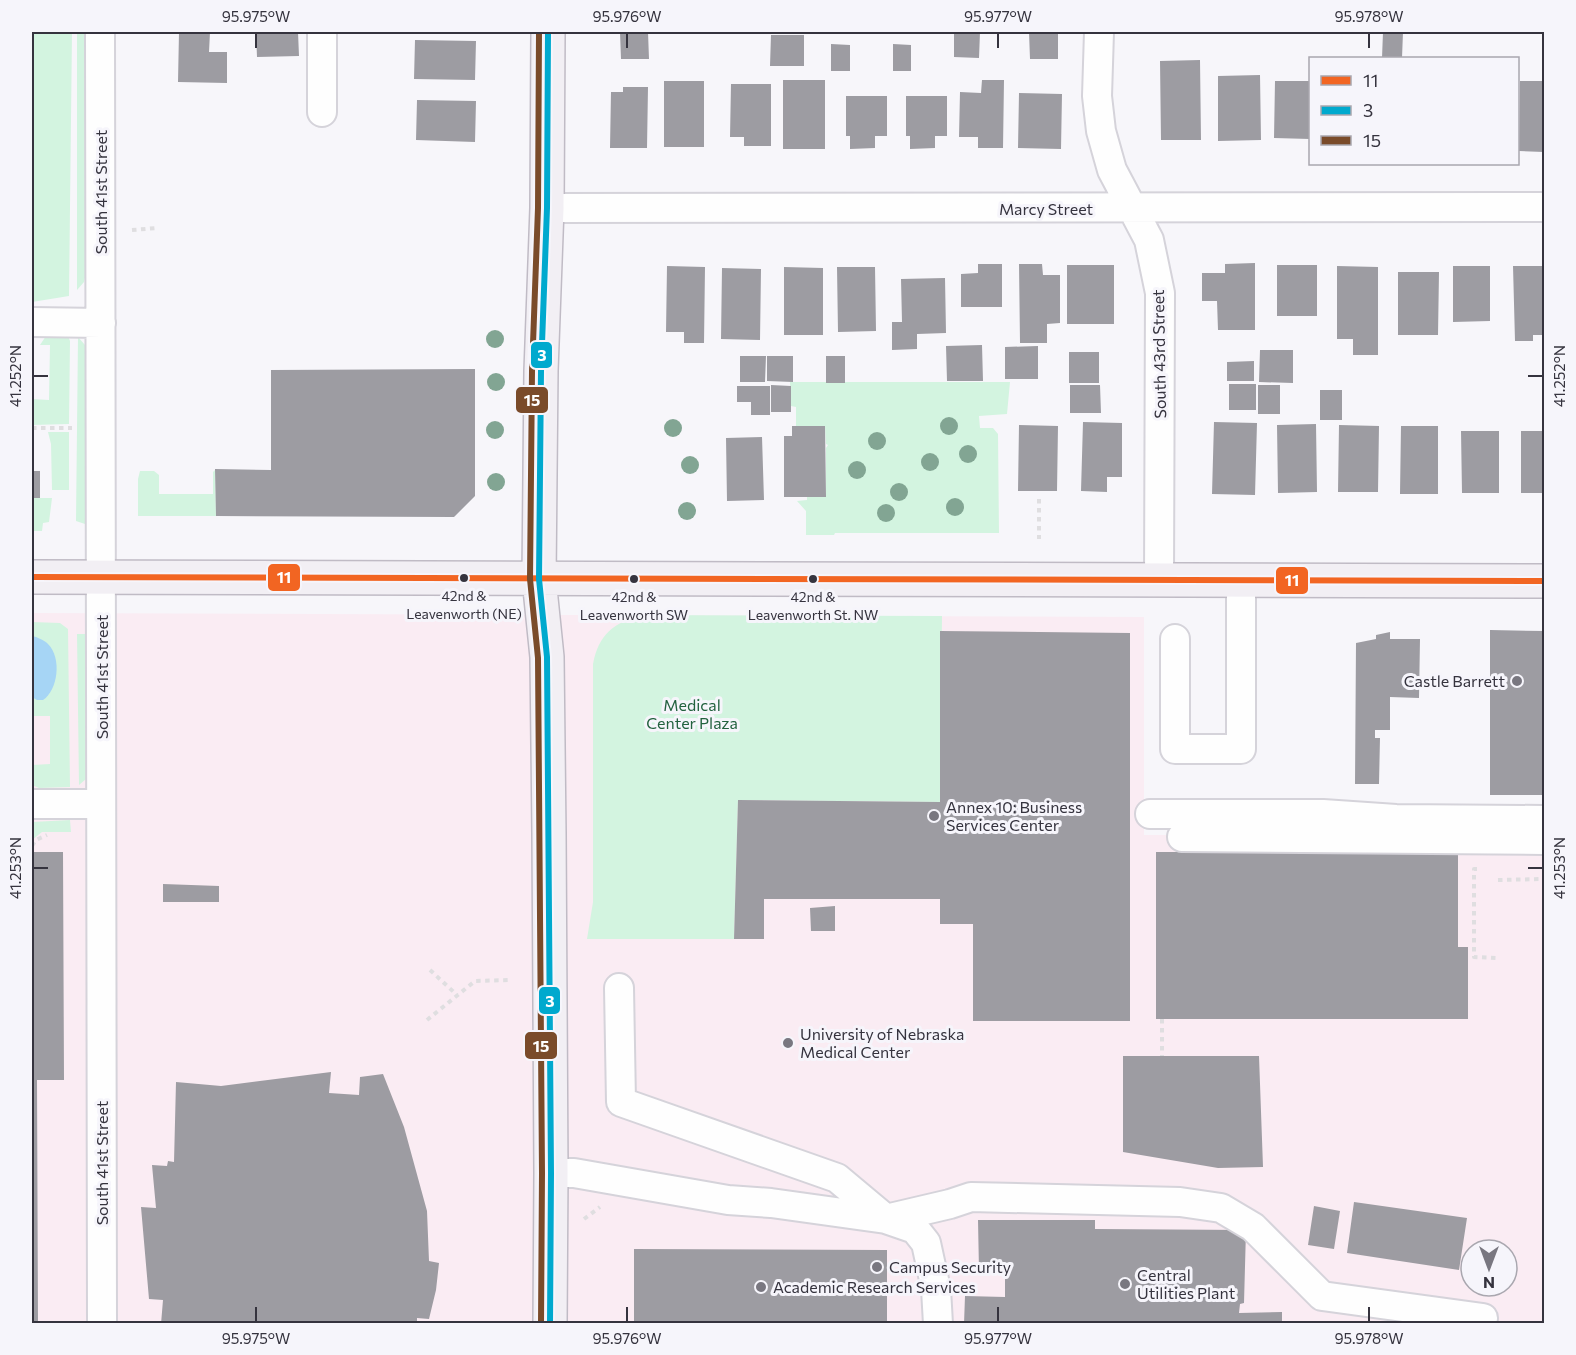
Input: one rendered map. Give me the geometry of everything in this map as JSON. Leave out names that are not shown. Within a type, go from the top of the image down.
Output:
[{"type":"main road","points":[[548,32],[547,208],[542,338],[539,579],[547,668],[550,1323]]},
{"type":"main road","points":[[32,577],[1545,580]]},
{"type":"street","name":"South 41st Street","points":[[100,32],[102,1323]]},
{"type":"street","points":[[322,32],[322,112]]},
{"type":"street","name":"South 43rd Street","points":[[1099,32],[1097,96],[1101,131],[1112,170],[1149,240],[1160,293],[1159,581]]},
{"type":"street","name":"Marcy Street","points":[[547,208],[1545,207]]},
{"type":"street","points":[[32,322],[101,323]]},
{"type":"street","points":[[1175,639],[1175,749],[1241,749],[1241,581]]},
{"type":"street","points":[[32,804],[101,804]]},
{"type":"street","points":[[1150,814],[1323,814],[1396,819],[1545,820]]},
{"type":"street","points":[[1182,837],[1545,840]]},
{"type":"street","points":[[619,988],[621,1102],[837,1178],[886,1219]]},
{"type":"street","points":[[551,1173],[574,1173],[728,1200],[771,1203],[886,1219],[915,1229],[926,1243],[936,1289],[938,1323]]},
{"type":"street","points":[[886,1219],[971,1197],[1180,1202],[1221,1208],[1253,1227],[1322,1296],[1483,1318]]},
{"type":"path","points":[[132,230],[157,228]]},
{"type":"path","points":[[32,428],[73,428]]},
{"type":"path","points":[[1039,499],[1039,539]]},
{"type":"path","points":[[32,846],[40,837],[56,835]]},
{"type":"path","points":[[1482,869],[1474,869],[1474,957],[1498,958],[1498,956]]},
{"type":"path","points":[[1498,880],[1543,879]]},
{"type":"path","points":[[430,970],[458,995]]},
{"type":"path","points":[[427,1020],[475,981],[512,980]]},
{"type":"path","points":[[1162,1019],[1162,1056]]},
{"type":"shaded area","name":"University of Nebraska Medical Center","points":[[32,613],[1144,617],[1144,835],[1544,835],[1544,1323],[32,1324]]},
{"type":"green space","points":[[32,32],[72,32],[69,296],[32,302]]},
{"type":"green space","points":[[77,32],[86,32],[86,273],[84,282],[77,290]]},
{"type":"green space","points":[[46,336],[68,336],[70,341],[69,424],[32,425],[32,399],[49,400],[50,345],[40,345]]},
{"type":"green space","points":[[78,337],[85,345],[85,524],[76,521]]},
{"type":"green space","points":[[790,382],[1010,382],[1007,414],[979,416],[980,428],[993,428],[998,434],[999,533],[806,535],[806,511],[797,501],[807,500],[807,497],[826,497],[826,448],[828,445],[826,444],[825,426],[796,426],[796,407],[791,406]]},
{"type":"green space","points":[[48,432],[69,432],[69,490],[52,490],[51,444]]},
{"type":"green space","points":[[215,470],[216,516],[138,516],[140,471],[154,471],[159,475],[159,494],[213,494],[213,472]]},
{"type":"green space","points":[[32,498],[52,498],[49,522],[43,523],[42,531],[32,531]]},
{"type":"green space","name":"Medical Center Plaza","points":[[643,615],[942,616],[940,802],[738,800],[734,939],[587,939],[593,902],[593,664],[599,645],[609,631],[623,622]]},
{"type":"green space","points":[[32,622],[60,623],[68,629],[70,787],[39,788],[32,785],[32,765],[50,764],[50,716],[32,716]]},
{"type":"green space","points":[[77,634],[85,634],[86,779],[79,785]]},
{"type":"green space","points":[[70,820],[71,832],[42,832],[32,840],[32,822]]},
{"type":"water","points":[[32,636],[48,644],[57,665],[55,682],[43,700],[32,697]]},
{"type":"building","points":[[179,32],[210,32],[209,52],[227,52],[227,83],[178,82]]},
{"type":"building","points":[[256,32],[298,32],[299,56],[257,57]]},
{"type":"building","points":[[620,32],[648,32],[649,59],[621,59]]},
{"type":"building","points":[[954,32],[980,32],[979,58],[954,57]]},
{"type":"building","points":[[1029,32],[1058,32],[1058,59],[1030,59]]},
{"type":"building","points":[[1383,32],[1403,32],[1402,57],[1382,57]]},
{"type":"building","points":[[771,35],[804,35],[804,66],[770,66]]},
{"type":"building","points":[[415,40],[476,41],[475,80],[414,79]]},
{"type":"building","points":[[831,44],[850,45],[850,71],[831,71]]},
{"type":"building","points":[[893,44],[911,45],[911,71],[893,71]]},
{"type":"building","points":[[1200,60],[1201,140],[1161,140],[1160,61]]},
{"type":"building","points":[[1260,75],[1261,140],[1218,141],[1218,76]]},
{"type":"building","points":[[783,80],[825,80],[825,149],[783,149]]},
{"type":"building","points":[[982,80],[1004,80],[1003,148],[978,148],[978,137],[959,137],[960,92],[981,93]]},
{"type":"building","points":[[664,81],[704,81],[704,147],[664,147]]},
{"type":"building","points":[[1275,81],[1309,81],[1309,139],[1274,138]]},
{"type":"building","points":[[1520,81],[1544,81],[1544,152],[1519,151]]},
{"type":"building","points":[[731,84],[771,84],[771,146],[744,146],[744,137],[730,137]]},
{"type":"building","points":[[623,87],[648,87],[647,148],[610,148],[611,92],[623,92]]},
{"type":"building","points":[[1019,93],[1062,94],[1061,149],[1018,148]]},
{"type":"building","points":[[846,96],[887,96],[887,136],[875,136],[875,148],[850,149],[850,136],[846,136]]},
{"type":"building","points":[[906,96],[947,96],[947,136],[935,136],[935,148],[910,149],[910,136],[906,136]]},
{"type":"building","points":[[417,100],[476,101],[475,142],[416,140]]},
{"type":"building","points":[[1255,263],[1255,330],[1218,330],[1217,301],[1202,301],[1202,273],[1225,273],[1225,264]]},
{"type":"building","points":[[978,264],[1002,264],[1002,307],[961,307],[961,274],[978,273]]},
{"type":"building","points":[[1019,264],[1042,264],[1043,275],[1060,275],[1060,323],[1047,324],[1047,343],[1020,343]]},
{"type":"building","points":[[1067,265],[1114,265],[1114,324],[1067,324]]},
{"type":"building","points":[[1277,265],[1317,265],[1317,316],[1277,316]]},
{"type":"building","points":[[667,266],[705,267],[704,343],[684,343],[684,332],[666,332]]},
{"type":"building","points":[[1337,266],[1378,267],[1378,355],[1353,355],[1353,339],[1337,339]]},
{"type":"building","points":[[1453,266],[1490,266],[1490,321],[1453,322]]},
{"type":"building","points":[[1513,266],[1544,266],[1544,335],[1533,335],[1533,341],[1515,341]]},
{"type":"building","points":[[784,267],[823,268],[823,335],[784,335]]},
{"type":"building","points":[[837,267],[875,267],[876,331],[838,332]]},
{"type":"building","points":[[722,268],[761,269],[760,340],[721,339]]},
{"type":"building","points":[[1398,272],[1439,272],[1438,335],[1398,335]]},
{"type":"building","points":[[945,278],[946,333],[917,334],[917,349],[892,350],[892,322],[902,322],[901,279]]},
{"type":"building","points":[[982,345],[983,381],[947,381],[946,346]]},
{"type":"building","points":[[1038,346],[1038,379],[1005,379],[1005,347]]},
{"type":"building","points":[[1260,350],[1293,350],[1293,383],[1259,382]]},
{"type":"building","points":[[1069,352],[1099,352],[1099,383],[1069,383]]},
{"type":"building","points":[[740,356],[766,356],[765,382],[740,382]]},
{"type":"building","points":[[767,356],[793,356],[793,382],[767,381]]},
{"type":"building","points":[[826,356],[845,356],[845,383],[826,383]]},
{"type":"building","points":[[1254,361],[1254,381],[1227,381],[1227,362]]},
{"type":"building","points":[[475,369],[475,496],[454,517],[216,516],[215,469],[271,470],[271,370]]},
{"type":"building","points":[[1229,384],[1256,384],[1256,410],[1229,410]]},
{"type":"building","points":[[771,385],[791,386],[791,412],[771,412]]},
{"type":"building","points":[[1070,385],[1100,385],[1101,413],[1070,413]]},
{"type":"building","points":[[1258,385],[1280,385],[1280,414],[1258,414]]},
{"type":"building","points":[[737,386],[770,386],[770,415],[751,415],[751,402],[737,402]]},
{"type":"building","points":[[1320,390],[1342,390],[1342,420],[1320,420]]},
{"type":"building","points":[[1083,422],[1122,423],[1122,477],[1107,477],[1107,492],[1081,491]]},
{"type":"building","points":[[1214,422],[1257,423],[1255,495],[1212,494]]},
{"type":"building","points":[[1316,424],[1317,492],[1278,493],[1277,425]]},
{"type":"building","points":[[1019,425],[1058,426],[1057,491],[1018,491]]},
{"type":"building","points":[[1339,425],[1379,426],[1378,492],[1338,492]]},
{"type":"building","points":[[792,426],[825,426],[826,497],[784,497],[784,436],[792,436]]},
{"type":"building","points":[[1401,426],[1438,426],[1438,494],[1400,494]]},
{"type":"building","points":[[1461,431],[1499,431],[1499,493],[1462,493]]},
{"type":"building","points":[[1521,431],[1544,431],[1544,493],[1521,493]]},
{"type":"building","points":[[762,437],[764,500],[727,501],[726,438]]},
{"type":"building","points":[[32,471],[40,471],[40,498],[32,498]]},
{"type":"building","name":"Castle Barrett","points":[[1490,630],[1544,631],[1544,795],[1490,795]]},
{"type":"building","name":"Annex 10: Business Services Center","points":[[940,631],[1130,633],[1130,1021],[973,1021],[973,924],[940,924],[940,899],[764,899],[764,939],[734,939],[738,800],[940,802]]},
{"type":"building","points":[[1390,632],[1390,639],[1420,639],[1419,698],[1390,697],[1390,730],[1375,730],[1375,738],[1380,738],[1379,784],[1355,784],[1356,643],[1376,639],[1376,635]]},
{"type":"building","points":[[32,852],[63,852],[64,1080],[37,1080],[38,1324],[32,1324]]},
{"type":"building","points":[[1156,852],[1458,852],[1458,947],[1468,947],[1468,1019],[1156,1019]]},
{"type":"building","points":[[163,884],[219,886],[219,902],[163,902]]},
{"type":"building","points":[[835,906],[835,931],[811,931],[810,908]]},
{"type":"building","points":[[1123,1056],[1259,1056],[1263,1167],[1218,1168],[1123,1152]]},
{"type":"building","points":[[331,1072],[329,1093],[359,1095],[360,1077],[383,1074],[404,1127],[427,1211],[429,1261],[439,1263],[429,1319],[417,1318],[417,1324],[161,1324],[163,1300],[149,1299],[141,1207],[156,1208],[152,1165],[167,1166],[168,1161],[174,1162],[176,1082],[221,1086]]},
{"type":"building","points":[[1354,1202],[1467,1218],[1464,1238],[1459,1238],[1459,1270],[1347,1253]]},
{"type":"building","points":[[1314,1206],[1340,1211],[1334,1249],[1308,1245]]},
{"type":"building","name":"Central Utilities Plant","points":[[978,1220],[1095,1220],[1095,1229],[1246,1230],[1244,1303],[1240,1304],[1239,1313],[1282,1312],[1282,1324],[964,1324],[965,1296],[1005,1297],[1005,1272],[979,1271]]},
{"type":"building","name":"Academic Research Services","points":[[634,1249],[887,1250],[887,1324],[634,1324]]},
{"type":"transit line","name":"15","points":[[539,32],[538,208],[532,371],[530,579],[538,658],[541,1324]]},
{"type":"transit line","name":"3","points":[[548,32],[547,208],[541,371],[539,579],[547,657],[550,1324]]},
{"type":"transit line","name":"11","points":[[32,577],[1544,581]]},
{"type":"place","name":"42nd & Leavenworth (NE)","points":[[464,578]]},
{"type":"place","name":"42nd & Leavenworth SW","points":[[634,579]]},
{"type":"place","name":"42nd & Leavenworth St. NW","points":[[813,579]]},
{"type":"place","name":"Castle Barrett","points":[[1517,681]]},
{"type":"place","name":"Annex 10: Business Services Center","points":[[934,816]]},
{"type":"place","name":"University of Nebraska Medical Center","points":[[788,1043]]},
{"type":"place","name":"Campus Security","points":[[877,1267]]},
{"type":"place","name":"Central Utilities Plant","points":[[1125,1284]]},
{"type":"place","name":"Academic Research Services","points":[[761,1287]]}]
